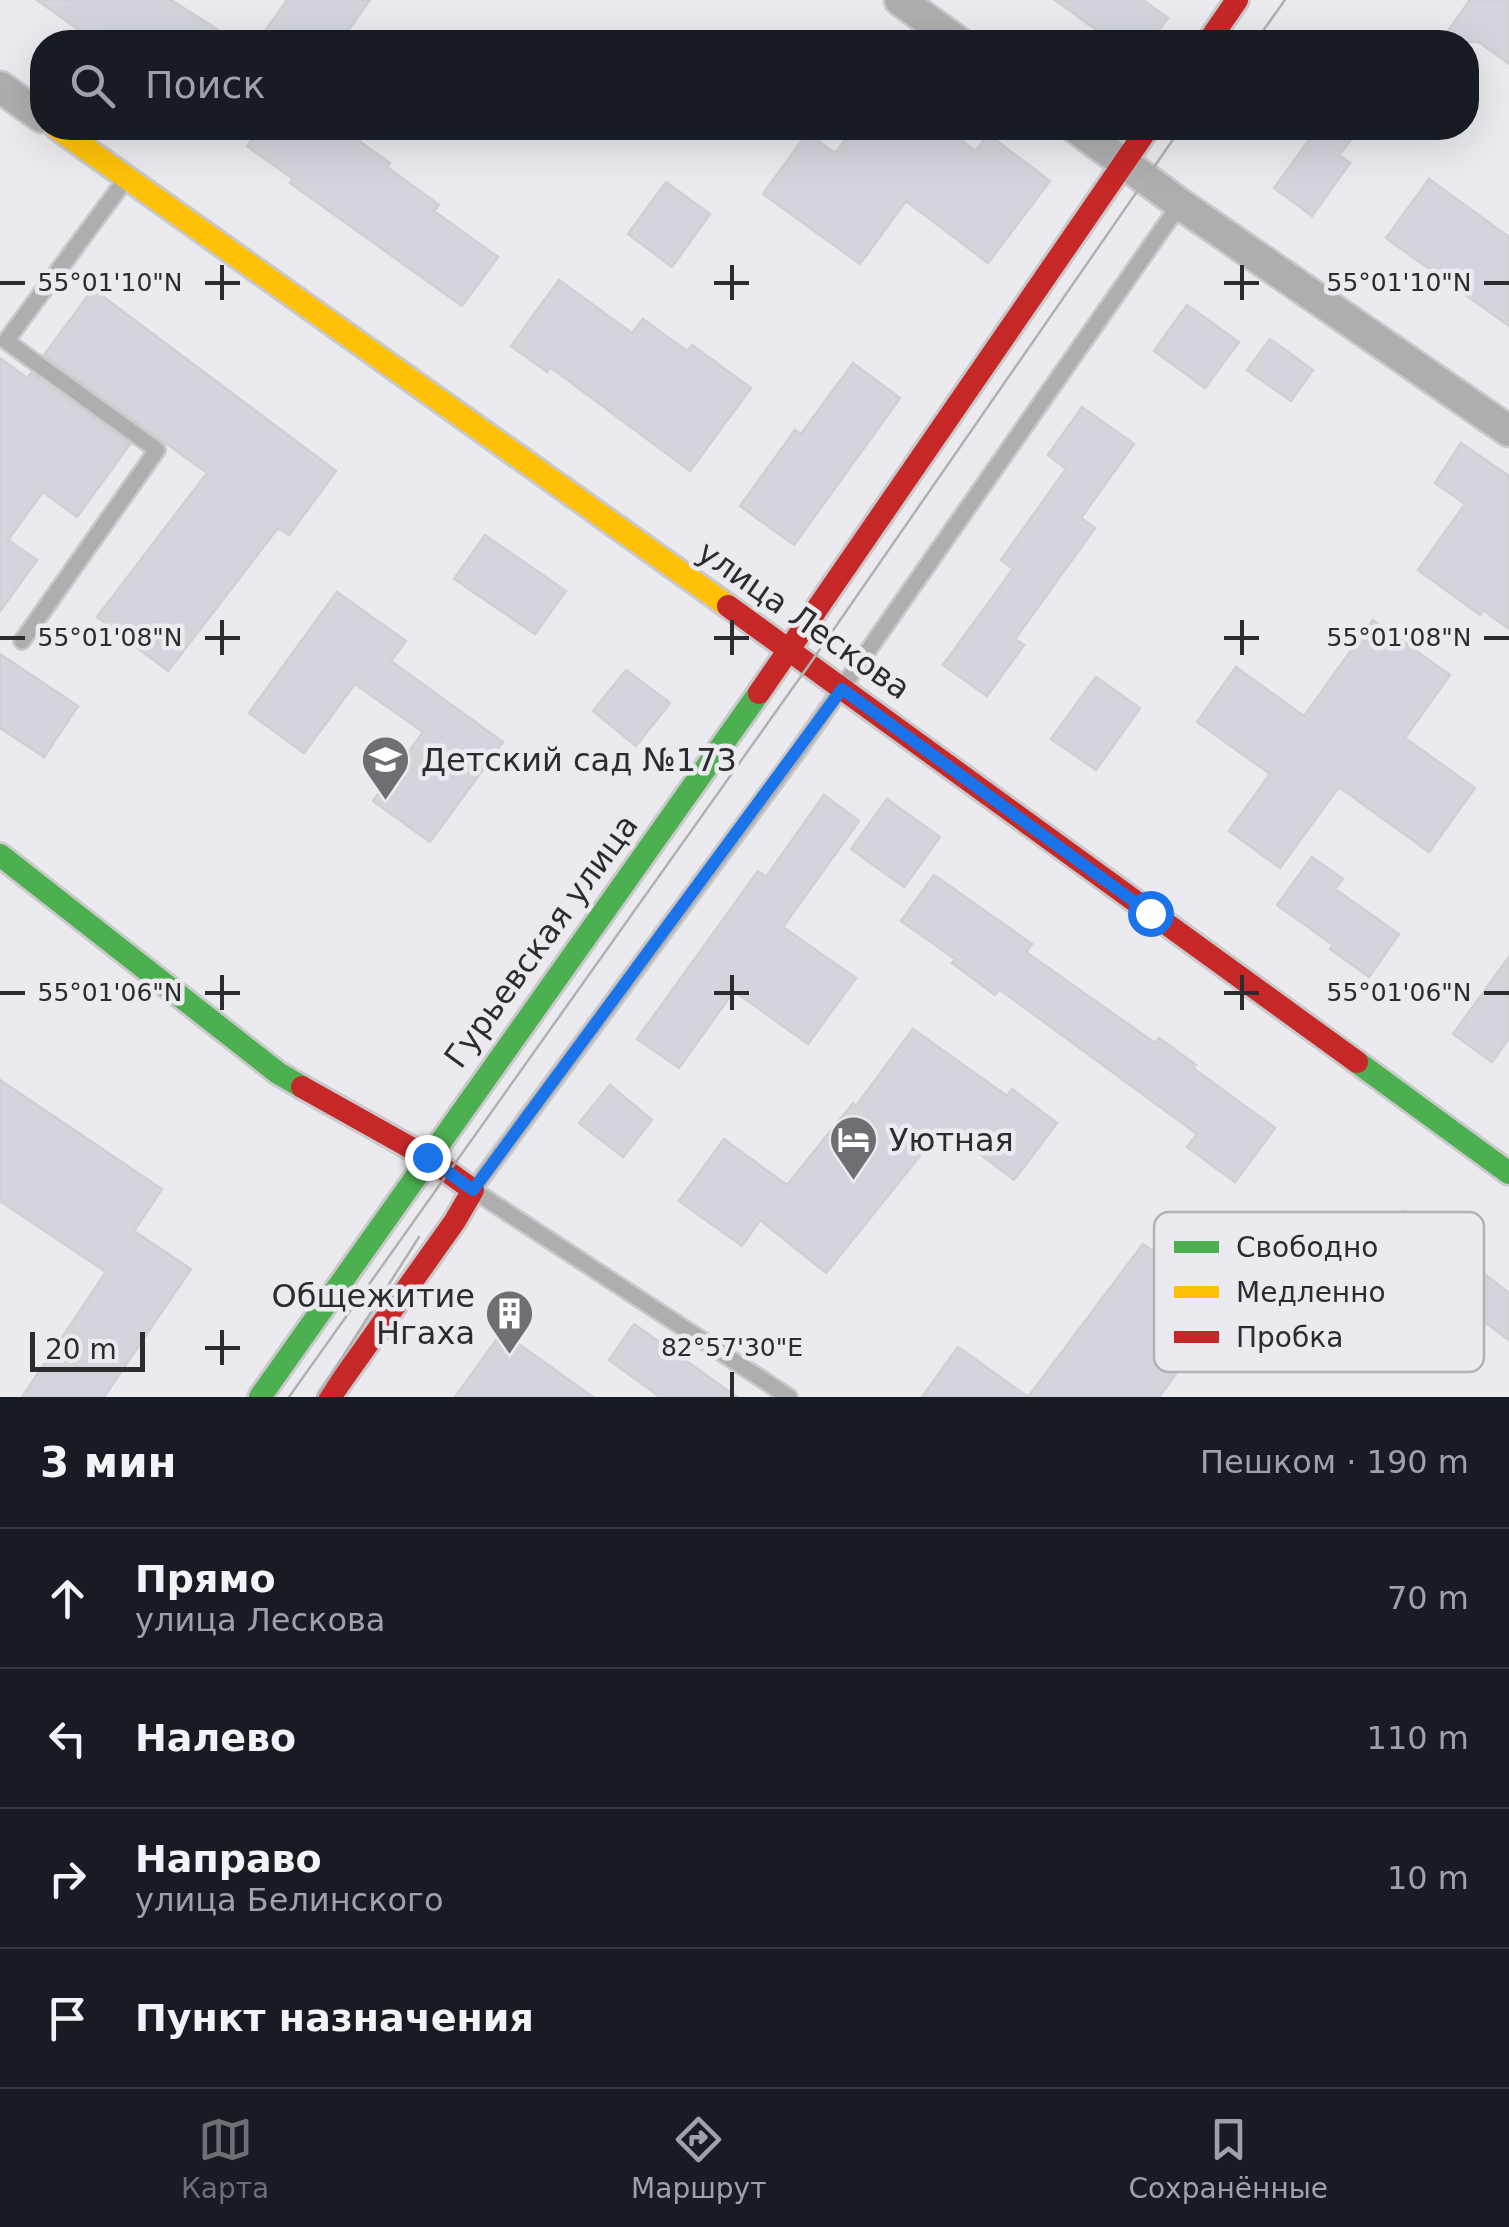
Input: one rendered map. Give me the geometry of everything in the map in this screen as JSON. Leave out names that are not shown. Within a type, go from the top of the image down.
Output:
[{"type":"street","points":[[900,0],[941,30]]},
{"type":"street","points":[[1217,30],[1238,0]]},
{"type":"street","points":[[0,87],[30,109]]},
{"type":"street","name":"улица Лескова","points":[[73,140],[842,689],[1509,1174]]},
{"type":"street","points":[[1093,140],[1509,431]]},
{"type":"street","name":"Гурьевская улица","points":[[260,1397],[788,652],[1140,140]]},
{"type":"street","points":[[0,855],[278,1073],[427,1157],[473,1190],[330,1397]]},
{"type":"lane","points":[[22,641],[157,450],[6,341],[127,178]]},
{"type":"lane","points":[[790,1397],[473,1190],[842,689],[1180,204]]},
{"type":"building","points":[[37,0],[171,0],[218,30],[79,30]]},
{"type":"building","points":[[287,0],[370,0],[349,30],[266,30]]},
{"type":"building","points":[[1055,0],[1143,0],[1168,18],[1159,30],[1096,30]]},
{"type":"building","points":[[1470,0],[1509,0],[1509,64],[1479,42],[1479,30],[1449,30]]},
{"type":"building","points":[[251,140],[358,140],[439,205],[434,211],[498,257],[462,306],[290,183],[293,179],[247,146]]},
{"type":"building","points":[[802,140],[817,140],[835,153],[845,140],[961,140],[976,151],[984,140],[996,140],[1050,181],[988,263],[906,201],[860,264],[763,194]]},
{"type":"building","points":[[1309,140],[1351,140],[1339,155],[1350,163],[1312,216],[1274,188]]},
{"type":"building","points":[[1429,179],[1509,237],[1509,326],[1386,238]]},
{"type":"building","points":[[666,182],[710,214],[672,267],[628,234]]},
{"type":"building","points":[[559,280],[632,333],[643,319],[687,351],[692,345],[751,388],[690,471],[550,367],[547,372],[511,346]]},
{"type":"building","points":[[93,289],[336,471],[289,535],[278,528],[168,671],[97,617],[207,473],[44,355]]},
{"type":"building","points":[[1187,305],[1239,342],[1205,388],[1154,351]]},
{"type":"building","points":[[1270,339],[1313,370],[1291,401],[1247,370]]},
{"type":"building","points":[[0,358],[27,378],[31,373],[130,444],[77,517],[43,492],[8,540],[37,560],[0,611]]},
{"type":"building","points":[[853,363],[900,398],[794,545],[740,506],[795,430],[801,434]]},
{"type":"building","points":[[1082,407],[1134,444],[1081,518],[1095,528],[1015,639],[1024,645],[987,696],[943,665],[1013,569],[1001,560],[1066,469],[1048,455]]},
{"type":"building","points":[[1461,443],[1509,476],[1509,629],[1483,610],[1480,615],[1418,570],[1465,504],[1435,483]]},
{"type":"building","points":[[485,535],[566,591],[535,634],[454,579]]},
{"type":"building","points":[[337,592],[406,641],[391,661],[503,742],[430,842],[373,801],[423,732],[355,684],[304,753],[249,713]]},
{"type":"building","points":[[1373,620],[1450,675],[1405,738],[1475,788],[1429,852],[1339,787],[1280,868],[1229,831],[1270,774],[1197,722],[1236,667],[1304,716]]},
{"type":"building","points":[[0,654],[78,706],[44,757],[0,728]]},
{"type":"building","points":[[626,670],[670,703],[636,746],[593,711]]},
{"type":"building","points":[[1096,677],[1140,708],[1096,770],[1051,739]]},
{"type":"building","points":[[824,795],[859,821],[783,927],[856,978],[808,1044],[734,991],[679,1068],[637,1039],[758,871],[766,877]]},
{"type":"building","points":[[887,799],[940,837],[904,887],[851,849]]},
{"type":"building","points":[[1312,857],[1343,879],[1335,889],[1399,934],[1369,977],[1330,949],[1333,945],[1277,905]]},
{"type":"building","points":[[934,875],[1032,944],[1026,952],[1155,1043],[1159,1038],[1275,1128],[1235,1182],[1187,1147],[1197,1134],[999,989],[995,995],[952,963],[955,959],[901,921]]},
{"type":"building","points":[[1509,957],[1509,1038],[1492,1062],[1453,1034]]},
{"type":"building","points":[[913,1029],[1007,1096],[1012,1089],[1057,1123],[1014,1180],[950,1131],[947,1135],[940,1131],[826,1273],[760,1220],[742,1246],[679,1201],[724,1139],[787,1185],[853,1103],[856,1106]]},
{"type":"building","points":[[0,1080],[162,1189],[134,1231],[191,1269],[104,1397],[22,1397],[106,1272],[0,1201]]},
{"type":"building","points":[[610,1085],[652,1120],[623,1157],[579,1123]]},
{"type":"building","points":[[1143,1244],[1154,1252],[1154,1372],[1177,1372],[1159,1397],[1028,1397]]},
{"type":"building","points":[[1484,1274],[1509,1293],[1509,1340],[1484,1322]]},
{"type":"building","points":[[634,1324],[737,1397],[660,1397],[609,1360]]},
{"type":"building","name":"Общежитие Нгаха","points":[[502,1332],[593,1397],[455,1397]]},
{"type":"building","points":[[958,1347],[1028,1397],[922,1397]]},
{"type":"tram line","points":[[1264,30],[1285,0]]},
{"type":"tram line","points":[[289,1397],[809,665],[1173,140]]},
{"type":"tram line","points":[[317,1397],[419,1237]]},
{"type":"traffic: fast","points":[[260,1397],[759,693]]},
{"type":"traffic: fast","points":[[0,855],[278,1073],[302,1087]]},
{"type":"traffic: fast","points":[[1357,1062],[1509,1173]]},
{"type":"traffic: slow","points":[[74,140],[728,606]]},
{"type":"traffic: jam","points":[[1216,30],[1237,0]]},
{"type":"traffic: jam","points":[[759,693],[1140,140]]},
{"type":"traffic: jam","points":[[728,606],[1357,1062]]},
{"type":"traffic: jam","points":[[302,1087],[427,1157],[473,1190],[330,1397]]},
{"type":"place","name":"Детский сад №173","points":[[386,802]]},
{"type":"place","name":"Уютная","points":[[854,1182]]},
{"type":"place","name":"Общежитие Нгаха","points":[[510,1356]]},
{"type":"route","points":[[427,1157],[473,1190],[842,689],[1150,913]]}]
